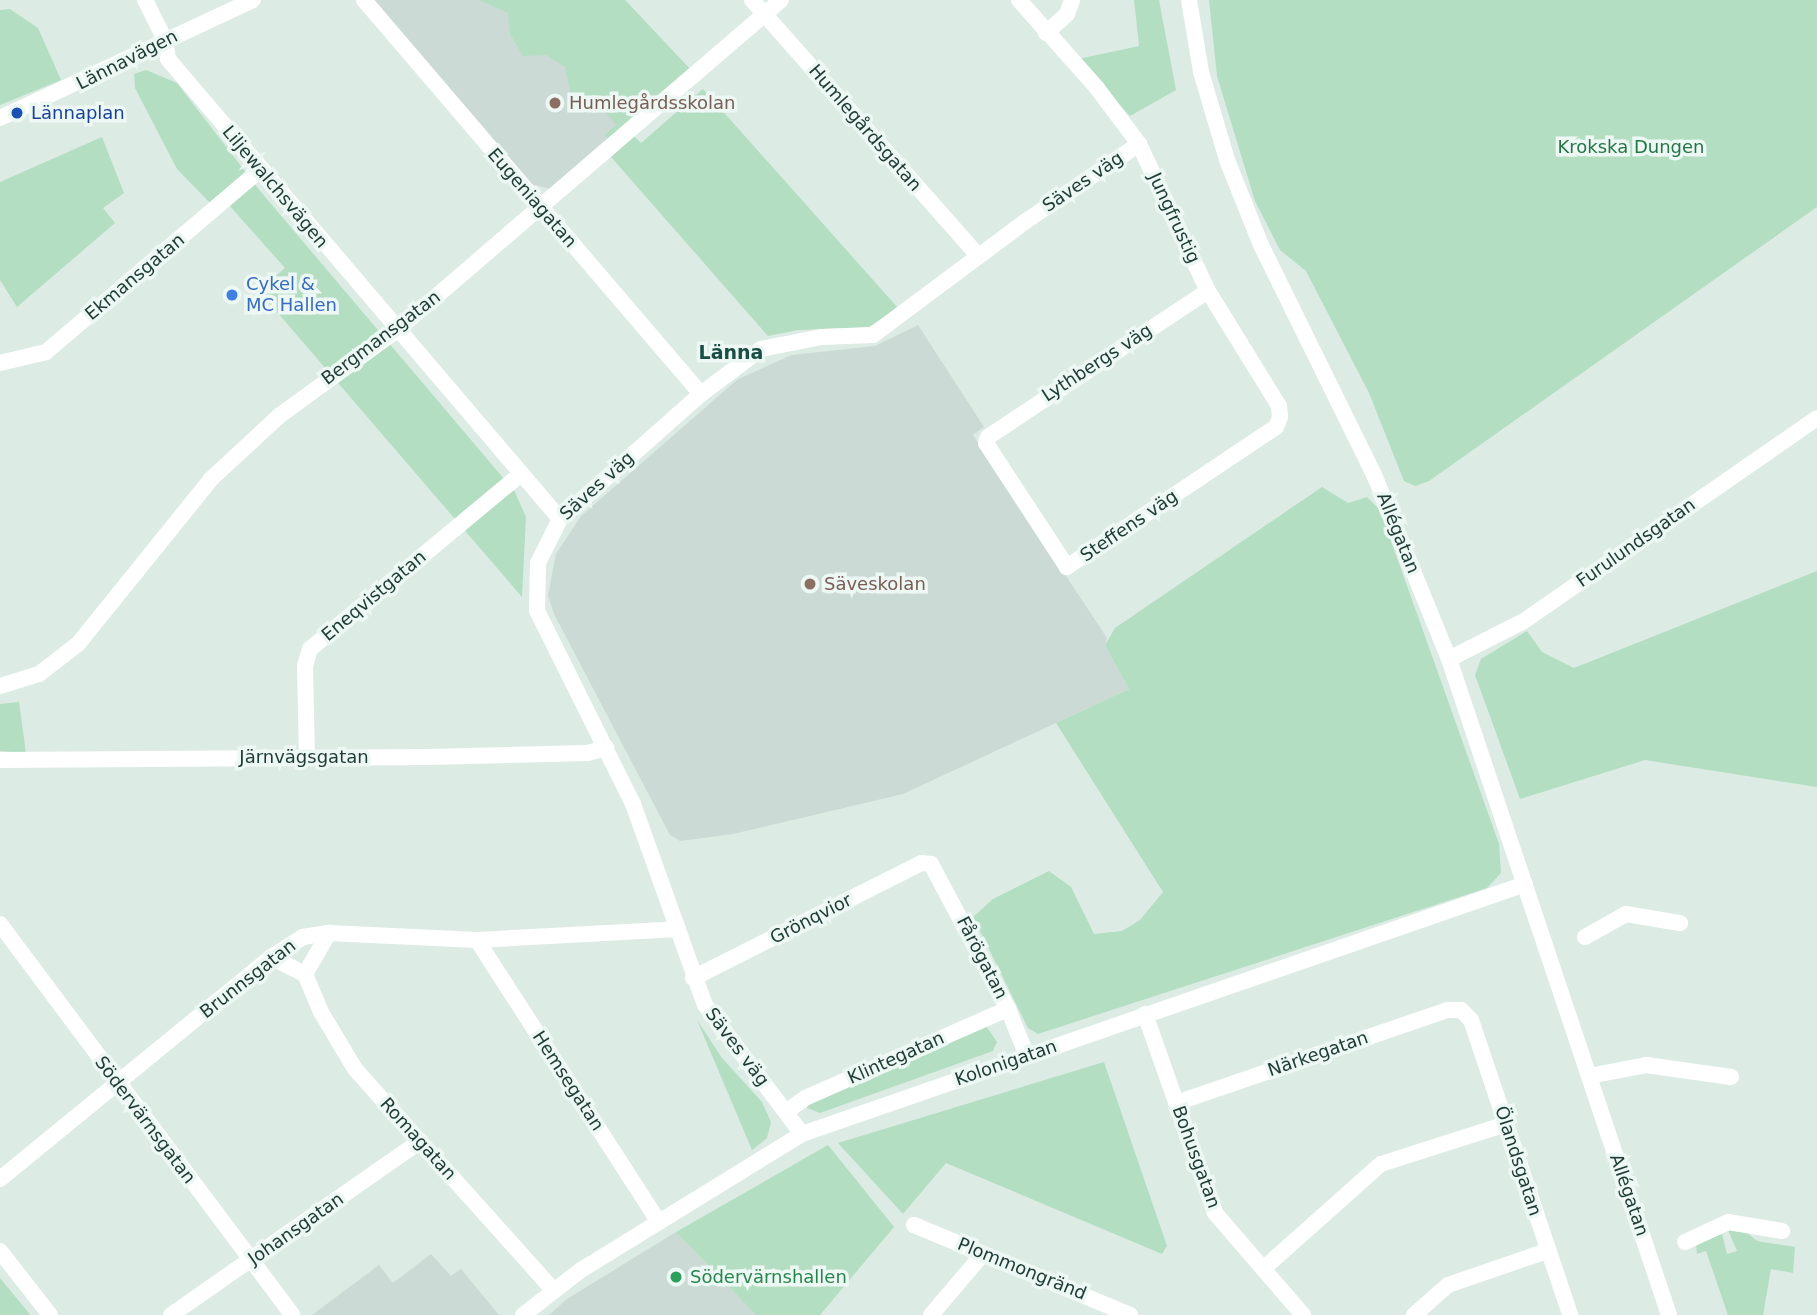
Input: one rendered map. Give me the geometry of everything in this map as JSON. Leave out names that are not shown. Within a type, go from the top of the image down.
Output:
[{"type":"street","name":"Liljewalchsvägen","points":[[145,0],[165,40],[168,60],[560,519]]},
{"type":"street","name":"Lännavägen","points":[[0,118],[253,0]]},
{"type":"street","name":"Eugeniagatan","points":[[364,0],[701,394]]},
{"type":"street","name":"Humlegårdsgatan","points":[[752,0],[978,255]]},
{"type":"street","name":"Bergmansgatan","points":[[0,686],[39,674],[78,644],[211,479],[279,416],[397,330],[781,0]]},
{"type":"street","name":"Jungfrustig","points":[[1019,0],[1097,88],[1139,144],[1208,291],[1279,406],[1280,417]]},
{"type":"street","points":[[1046,33],[1067,14],[1072,0]]},
{"type":"street","name":"Allégatan","points":[[1189,0],[1200,72],[1240,196],[1375,477],[1449,659],[1670,1315]]},
{"type":"street","name":"Säves väg","points":[[802,1134],[724,1035],[693,978],[653,852],[606,748],[537,611],[538,564],[560,519],[701,394],[761,349],[821,337],[873,335],[978,255],[1139,144]]},
{"type":"street","name":"Ekmansgatan","points":[[0,363],[46,352],[260,170]]},
{"type":"street","name":"Lythbergs väg","points":[[988,437],[1208,291]]},
{"type":"street","name":"Steffens väg","points":[[988,437],[986,443],[1067,567],[1276,427],[1280,417]]},
{"type":"street","name":"Furulundsgatan","points":[[1449,659],[1524,621],[1817,418]]},
{"type":"street","name":"Eneqvistgatan","points":[[307,757],[305,666],[310,649],[521,474]]},
{"type":"street","name":"Järnvägsgatan","points":[[0,760],[588,753],[606,748]]},
{"type":"street","name":"Grönqvior","points":[[693,978],[922,863],[931,863]]},
{"type":"street","name":"Fårögatan","points":[[931,863],[1008,1009],[1027,1056]]},
{"type":"street","name":"Kolonigatan","points":[[523,1315],[553,1290],[802,1134],[1525,884]]},
{"type":"street","points":[[1585,937],[1626,914],[1682,927]]},
{"type":"street","name":"Södervärnsgatan","points":[[0,924],[292,1315]]},
{"type":"street","name":"Brunnsgatan","points":[[0,1179],[271,957],[303,937],[329,933],[477,940],[678,929]]},
{"type":"street","points":[[271,957],[305,974],[329,933]]},
{"type":"street","name":"Hemsegatan","points":[[477,940],[659,1222]]},
{"type":"street","name":"Romagatan","points":[[305,974],[321,1012],[355,1069],[553,1290]]},
{"type":"street","name":"Klintegatan","points":[[786,1112],[805,1098],[1008,1009]]},
{"type":"street","name":"Närkegatan","points":[[1176,1103],[1447,1010],[1461,1010]]},
{"type":"street","name":"Ölandsgatan","points":[[1461,1010],[1471,1020],[1570,1315]]},
{"type":"street","name":"Bohusgatan","points":[[1144,1014],[1215,1213],[1303,1315]]},
{"type":"street","points":[[1589,1076],[1646,1065],[1697,1072],[1733,1081]]},
{"type":"street","points":[[1263,1269],[1381,1164],[1506,1124]]},
{"type":"street","name":"Johansgatan","points":[[171,1315],[420,1141]]},
{"type":"street","points":[[1685,1242],[1728,1222],[1788,1236]]},
{"type":"street","name":"Plommongränd","points":[[914,1225],[1130,1315]]},
{"type":"street","points":[[0,1251],[50,1315]]},
{"type":"street","points":[[1414,1315],[1448,1285],[1547,1251]]},
{"type":"street","points":[[931,1315],[983,1254]]},
{"type":"shaded area","name":"Humlegårdsskolan","points":[[371,0],[625,0],[689,68],[550,189],[531,184]]},
{"type":"shaded area","name":"Säveskolan","points":[[918,325],[984,427],[973,435],[1107,638],[1105,645],[1129,689],[903,794],[733,834],[680,841],[670,835],[554,614],[548,595],[556,554],[581,516],[738,379],[792,355],[875,346]]},
{"type":"shaded area","points":[[676,1232],[756,1315],[549,1315],[567,1299]]},
{"type":"shaded area","points":[[431,1254],[451,1276],[461,1269],[499,1315],[312,1315],[379,1265],[393,1283]]},
{"type":"green space","points":[[479,0],[625,0],[689,68],[608,139],[605,135],[616,125],[600,105],[572,101],[565,67],[546,55],[523,56],[510,34],[508,13]]},
{"type":"green space","points":[[1134,0],[1159,0],[1176,90],[1130,116],[1078,59],[1139,46]]},
{"type":"green space","name":"Krokska Dungen","points":[[1209,0],[1817,0],[1817,207],[1429,481],[1415,486],[1404,481],[1369,393],[1306,271],[1280,250],[1255,201],[1217,76]]},
{"type":"green space","points":[[10,9],[38,28],[61,80],[0,105],[0,10]]},
{"type":"green space","points":[[146,70],[177,83],[261,192],[515,492],[526,517],[522,597],[259,291],[285,268],[221,196],[212,205],[177,169],[135,88],[134,74]]},
{"type":"green space","points":[[703,89],[898,308],[869,327],[798,330],[768,336],[611,157],[634,136],[641,143]]},
{"type":"green space","points":[[102,137],[124,193],[103,208],[115,223],[17,307],[0,280],[0,182]]},
{"type":"green space","points":[[1322,487],[1348,503],[1367,497],[1380,510],[1499,844],[1501,873],[1487,888],[1038,1034],[1028,1028],[973,917],[993,899],[1049,871],[1071,887],[1094,934],[1122,931],[1140,920],[1163,892],[1056,723],[1129,689],[1105,645],[1115,628]]},
{"type":"green space","points":[[1817,571],[1817,787],[1645,760],[1520,799],[1475,675],[1481,659],[1527,631],[1542,652],[1574,668]]},
{"type":"green space","points":[[19,702],[26,753],[0,751],[0,704]]},
{"type":"green space","points":[[697,1020],[722,1058],[762,1102],[771,1122],[767,1138],[752,1150]]},
{"type":"green space","points":[[986,1026],[997,1042],[993,1051],[820,1113],[807,1108],[808,1101]]},
{"type":"green space","points":[[1104,1062],[1167,1246],[1162,1254],[946,1163],[903,1214],[838,1143]]},
{"type":"green space","points":[[828,1145],[894,1227],[820,1315],[756,1315],[676,1232]]},
{"type":"green space","points":[[1728,1230],[1746,1232],[1757,1241],[1795,1247],[1793,1273],[1771,1269],[1763,1315],[1728,1315],[1706,1251],[1697,1254],[1696,1244],[1722,1234],[1727,1254],[1737,1251]]},
{"type":"green space","points":[[0,1278],[28,1312],[30,1315],[0,1315]]},
{"type":"place","name":"Humlegårdsskolan","points":[[555,103]]},
{"type":"place","name":"Lännaplan","points":[[17,113]]},
{"type":"place","name":"Cykel & MC Hallen","points":[[232,295]]},
{"type":"place","name":"Säveskolan","points":[[810,584]]},
{"type":"place","name":"Södervärnshallen","points":[[676,1277]]},
{"type":"district","name":"Länna","points":[[731,353]]}]
